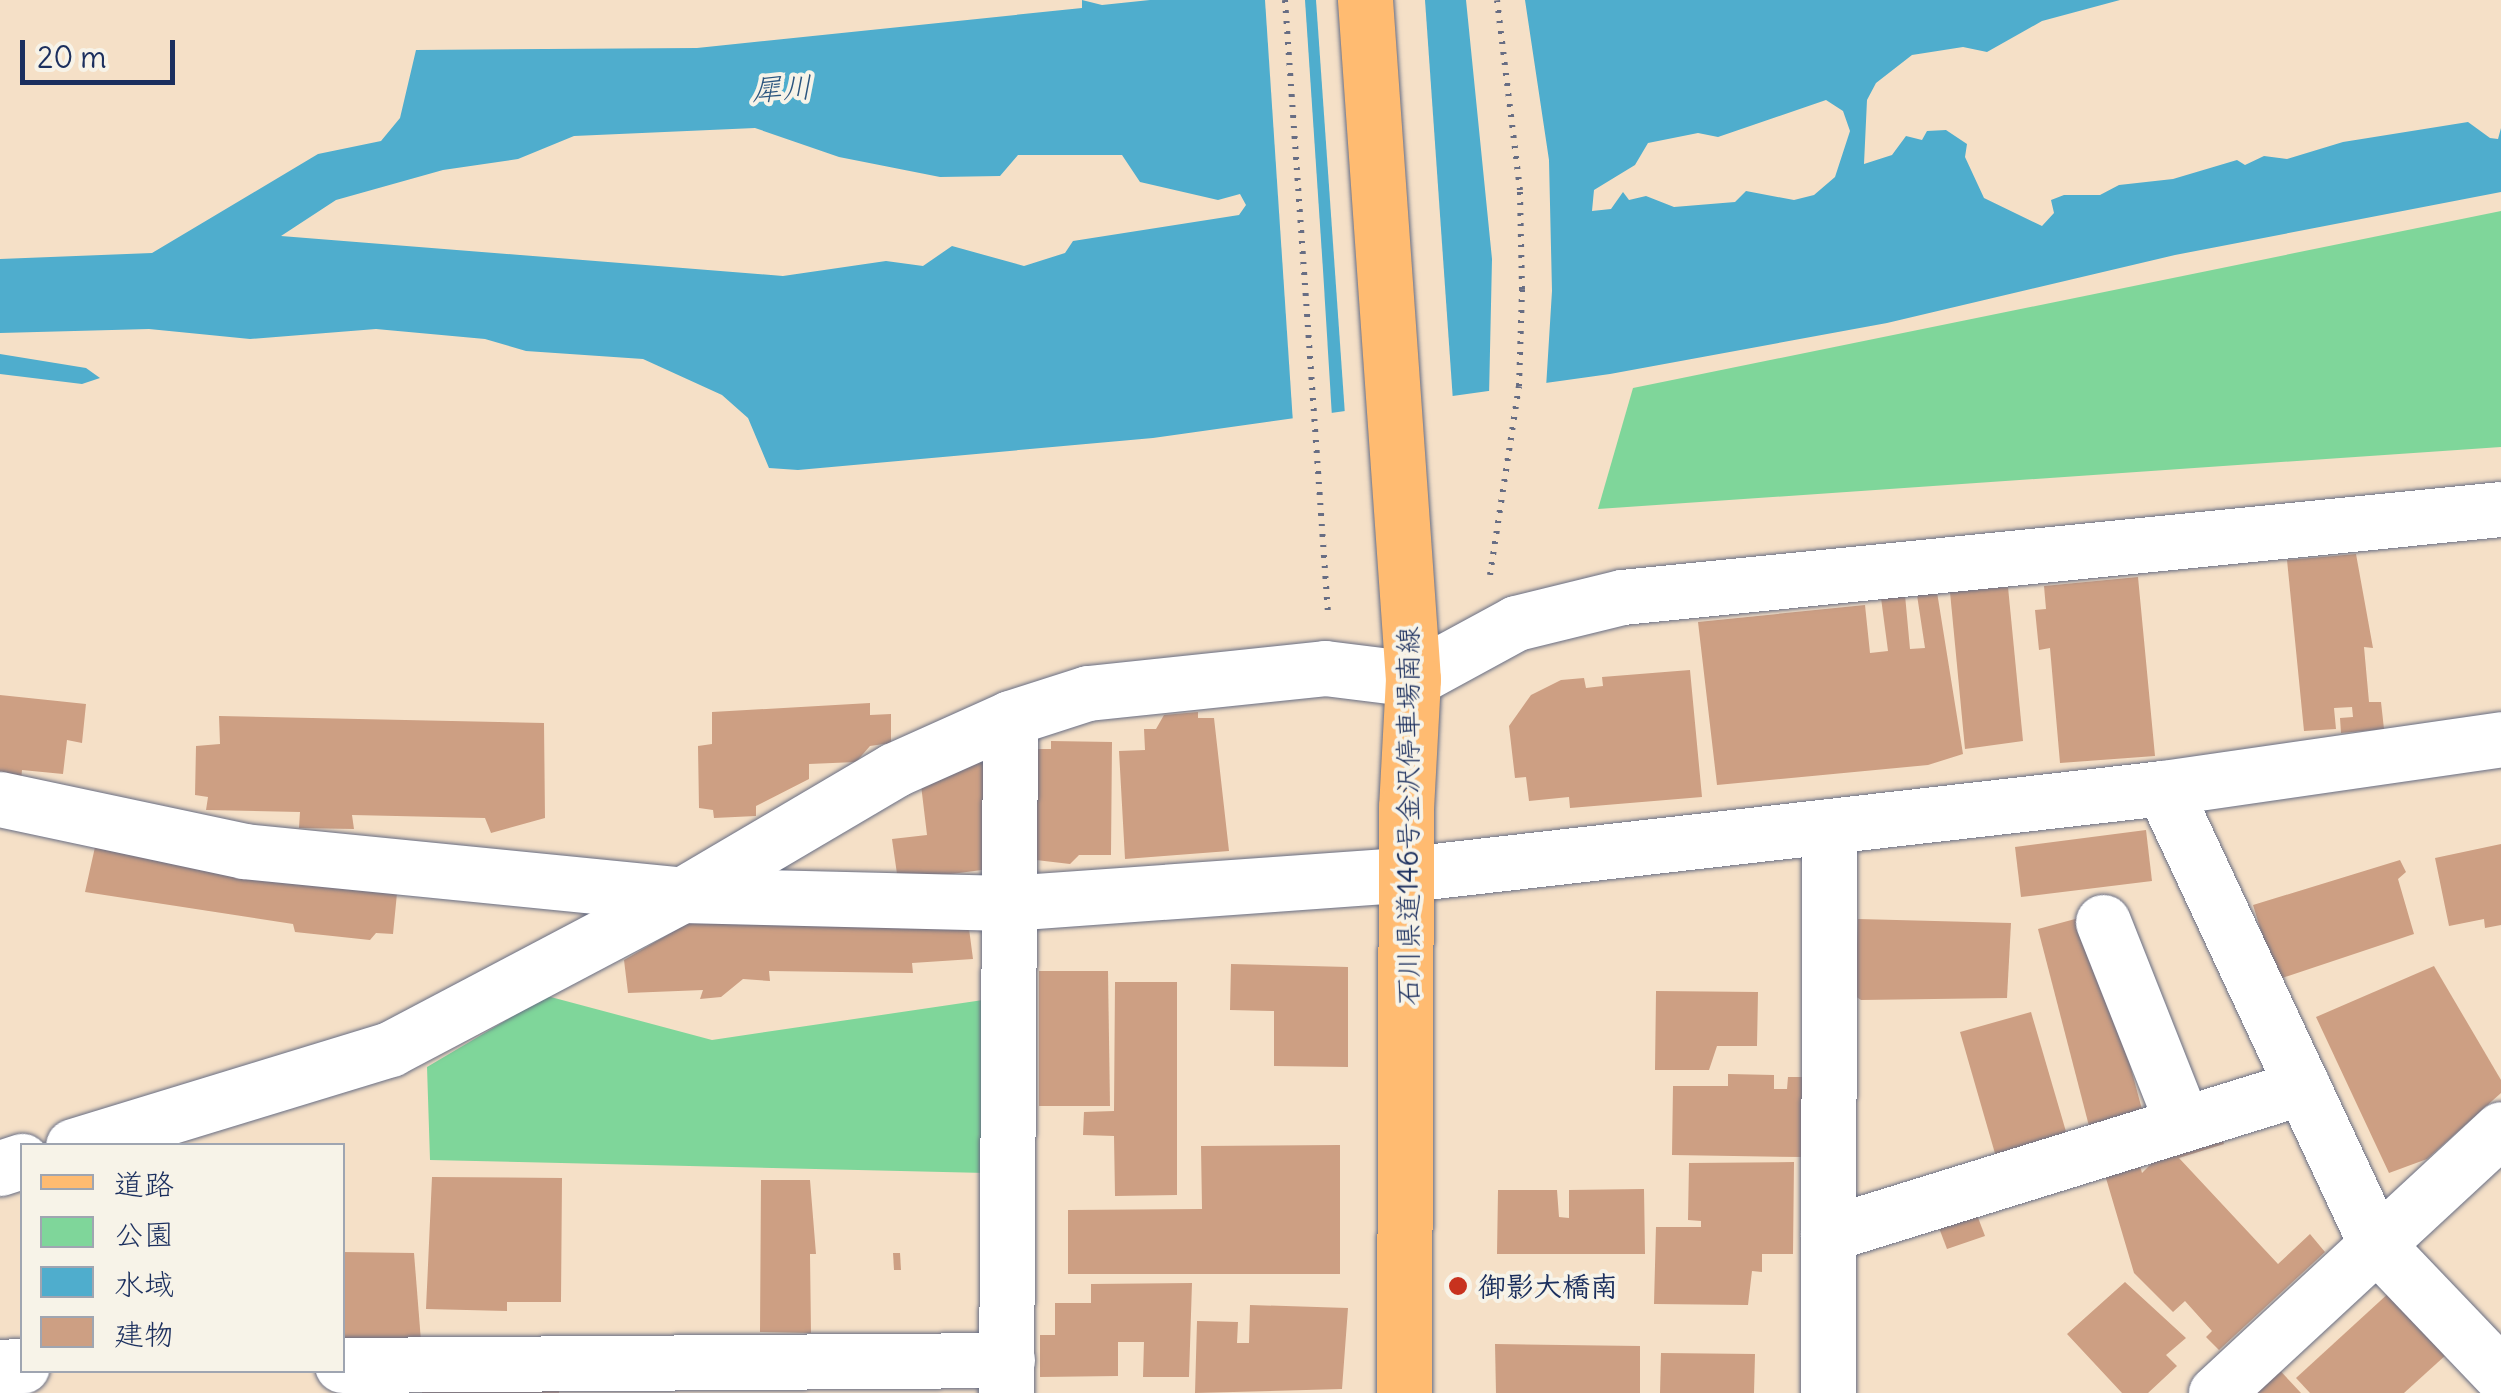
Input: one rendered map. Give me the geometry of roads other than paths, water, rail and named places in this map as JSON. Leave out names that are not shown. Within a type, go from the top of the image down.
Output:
[{"type":"main road","name":"石川県道146号金沢停車場南線","points":[[1365,0],[1413,679],[1404,1393]]},
{"type":"street","points":[[83,1143],[390,1049],[682,895],[894,770],[1010,718],[1088,693],[1325,668],[1413,679],[1516,623],[1622,597],[2501,508]]},
{"type":"street","points":[[345,1364],[1006,1377],[1010,718]]},
{"type":"street","points":[[0,799],[244,851],[682,895],[1008,903],[1408,874],[2163,788],[2501,740]]},
{"type":"street","points":[[2163,788],[2376,1244],[2501,1375]]},
{"type":"street","points":[[1828,1393],[1829,826]]},
{"type":"street","points":[[2103,922],[2183,1124]]},
{"type":"street","points":[[1828,1234],[2303,1087]]},
{"type":"street","points":[[2216,1393],[2501,1129]]},
{"type":"water","name":"犀川","points":[[1082,0],[1102,5],[1150,0],[2120,0],[2042,21],[1987,52],[1963,47],[1912,55],[1876,83],[1867,100],[1864,164],[1892,155],[1906,136],[1922,140],[1927,131],[1946,130],[1967,144],[1965,157],[1984,198],[2042,226],[2054,213],[2051,200],[2064,195],[2100,195],[2119,185],[2173,179],[2237,160],[2245,165],[2264,156],[2287,159],[2343,142],[2468,122],[2490,138],[2498,139],[2501,128],[2501,192],[2175,255],[1887,323],[1610,374],[1153,438],[798,470],[769,468],[748,418],[722,395],[643,359],[526,351],[485,339],[376,329],[250,339],[149,329],[0,333],[0,259],[152,253],[318,154],[381,141],[400,118],[416,50],[697,48],[1082,8]],"holes":[[[1826,100],[1843,111],[1850,131],[1835,177],[1814,195],[1794,200],[1746,191],[1735,202],[1674,207],[1646,196],[1629,200],[1623,192],[1611,209],[1592,211],[1594,190],[1635,165],[1648,143],[1698,133],[1718,137]],[[755,128],[839,157],[940,177],[1000,176],[1018,155],[1122,155],[1140,182],[1218,200],[1240,194],[1246,205],[1239,215],[1073,241],[1065,253],[1024,266],[952,246],[923,266],[886,261],[783,276],[281,236],[336,200],[443,170],[518,159],[574,136]]]},
{"type":"water","points":[[0,354],[86,368],[100,378],[82,384],[0,374]]},
{"type":"place","name":"御影大橋南","points":[[1458,1286]]}]
